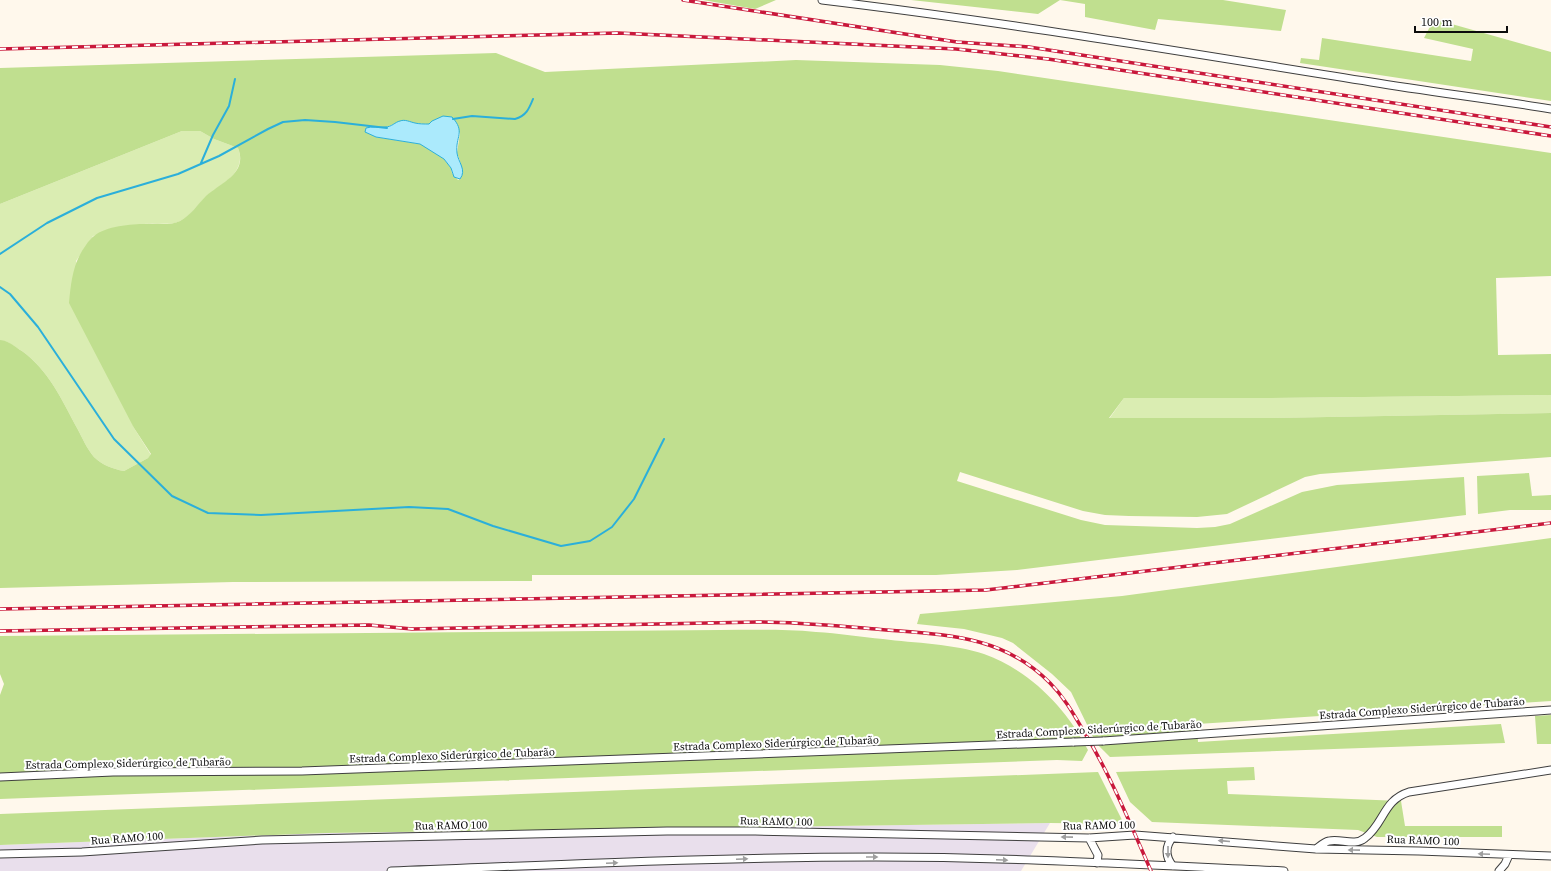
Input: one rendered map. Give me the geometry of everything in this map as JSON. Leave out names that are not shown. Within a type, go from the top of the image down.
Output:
[{"type":"street","points":[[822,0],[1026,27],[1551,109]]},
{"type":"street","name":"Estrada Complexo Siderúrgico de Tubarão","points":[[0,777],[113,772],[318,771],[1103,741],[1551,710]]},
{"type":"street","points":[[1316,849],[1329,841],[1352,842],[1365,838],[1375,827],[1393,800],[1400,795],[1409,792],[1551,770]]},
{"type":"street","name":"Rua RAMO 100","points":[[0,854],[82,852],[262,840],[667,831],[1089,838],[1135,835],[1316,849],[1551,856]]},
{"type":"street","points":[[1173,837],[1168,844],[1167,852],[1168,860],[1173,866]]},
{"type":"street","points":[[1089,838],[1098,855],[1097,863]]},
{"type":"street","points":[[1499,871],[1509,855]]},
{"type":"street","points":[[391,871],[788,858],[959,858],[1284,871]]},
{"type":"shaded area","points":[[1050,823],[1021,871],[0,871],[0,845],[326,833]]},
{"type":"green space","points":[[703,0],[776,0],[755,9]]},
{"type":"green space","points":[[911,0],[1060,0],[1038,14]]},
{"type":"green space","points":[[1060,0],[1223,0],[1286,10],[1281,31],[1158,19],[1155,30],[1085,17],[1085,4]]},
{"type":"green space","points":[[1434,19],[1551,52],[1551,101],[1300,63],[1301,58],[1319,60],[1322,38],[1471,61],[1473,49],[1424,38]]},
{"type":"green space","points":[[496,53],[545,72],[796,60],[940,65],[998,71],[1551,153],[1551,276],[1496,278],[1498,355],[1551,354],[1551,395],[1124,398],[1109,418],[1271,418],[1551,413],[1551,457],[1320,474],[1305,477],[1227,514],[1197,517],[1105,515],[1083,511],[960,472],[957,481],[1081,520],[1105,525],[1197,528],[1230,524],[1302,492],[1337,485],[1464,477],[1466,515],[1017,570],[936,575],[532,575],[532,581],[233,582],[0,588],[0,340],[9,342],[40,367],[54,386],[91,454],[97,460],[108,466],[124,471],[148,458],[151,454],[134,428],[69,303],[75,265],[90,240],[105,230],[133,224],[176,223],[184,219],[206,196],[232,176],[239,164],[240,157],[238,148],[214,139],[200,131],[182,131],[0,204],[0,68]],"holes":[[[396,123],[429,124],[460,133],[457,153],[460,161],[462,176],[460,179],[458,180],[452,173],[451,168],[444,159],[428,147],[420,144],[376,137],[369,127],[387,127]]]},
{"type":"green space","points":[[182,131],[200,131],[214,139],[238,148],[240,162],[233,175],[182,220],[170,224],[144,224],[93,236],[76,261],[134,428],[151,455],[124,471],[108,466],[94,457],[54,386],[40,367],[22,351],[9,343],[0,340],[0,204]]},
{"type":"green space","points":[[1551,395],[1551,413],[1109,419],[1124,398]]},
{"type":"green space","points":[[1529,473],[1532,496],[1551,495],[1551,510],[1510,510],[1478,514],[1477,476]]},
{"type":"green space","points":[[1551,538],[1551,701],[1197,724],[1198,742],[1501,724],[1505,743],[1110,757],[1096,743],[1071,692],[1052,674],[1013,643],[1002,638],[964,629],[917,624],[920,614],[1122,596]]},
{"type":"green space","points":[[780,630],[833,633],[947,646],[984,654],[1017,670],[1045,693],[1069,720],[1088,750],[1082,761],[1057,760],[0,799],[0,695],[4,684],[0,674],[0,636]]},
{"type":"green space","points":[[1551,715],[1551,744],[1537,744],[1535,716]]},
{"type":"green space","points":[[1254,767],[1255,780],[1227,781],[1228,794],[1401,801],[1405,826],[1502,826],[1502,837],[1377,837],[1358,830],[1152,822],[1130,802],[1116,772]]},
{"type":"green space","points":[[1098,772],[1124,824],[1050,823],[326,833],[0,845],[0,814]]},
{"type":"water","points":[[443,116],[452,117],[458,127],[459,135],[457,153],[463,172],[460,179],[454,177],[451,168],[444,159],[420,144],[376,137],[365,132],[366,128],[387,127],[402,120],[418,124],[429,124]]},
{"type":"waterway","points":[[201,163],[213,135],[229,106],[235,79]]},
{"type":"waterway","points":[[453,119],[472,116],[515,119],[527,112],[533,99]]},
{"type":"waterway","points":[[0,254],[47,223],[97,198],[178,174],[219,156],[283,122],[305,120],[387,128]]},
{"type":"waterway","points":[[0,287],[10,294],[38,327],[114,439],[172,496],[208,513],[261,515],[409,507],[448,509],[493,526],[561,546],[590,541],[612,527],[634,499],[664,439]]},
{"type":"railway","points":[[683,0],[957,42],[1029,47],[1551,127]]},
{"type":"railway","points":[[0,49],[618,33],[956,49],[1048,59],[1551,136]]},
{"type":"railway","points":[[0,609],[986,590],[1551,523]]},
{"type":"railway","points":[[0,631],[369,625],[412,629],[758,622],[802,623],[923,633],[969,640],[1011,654],[1031,667],[1050,683],[1060,694],[1076,717],[1102,764],[1151,871]]}]
